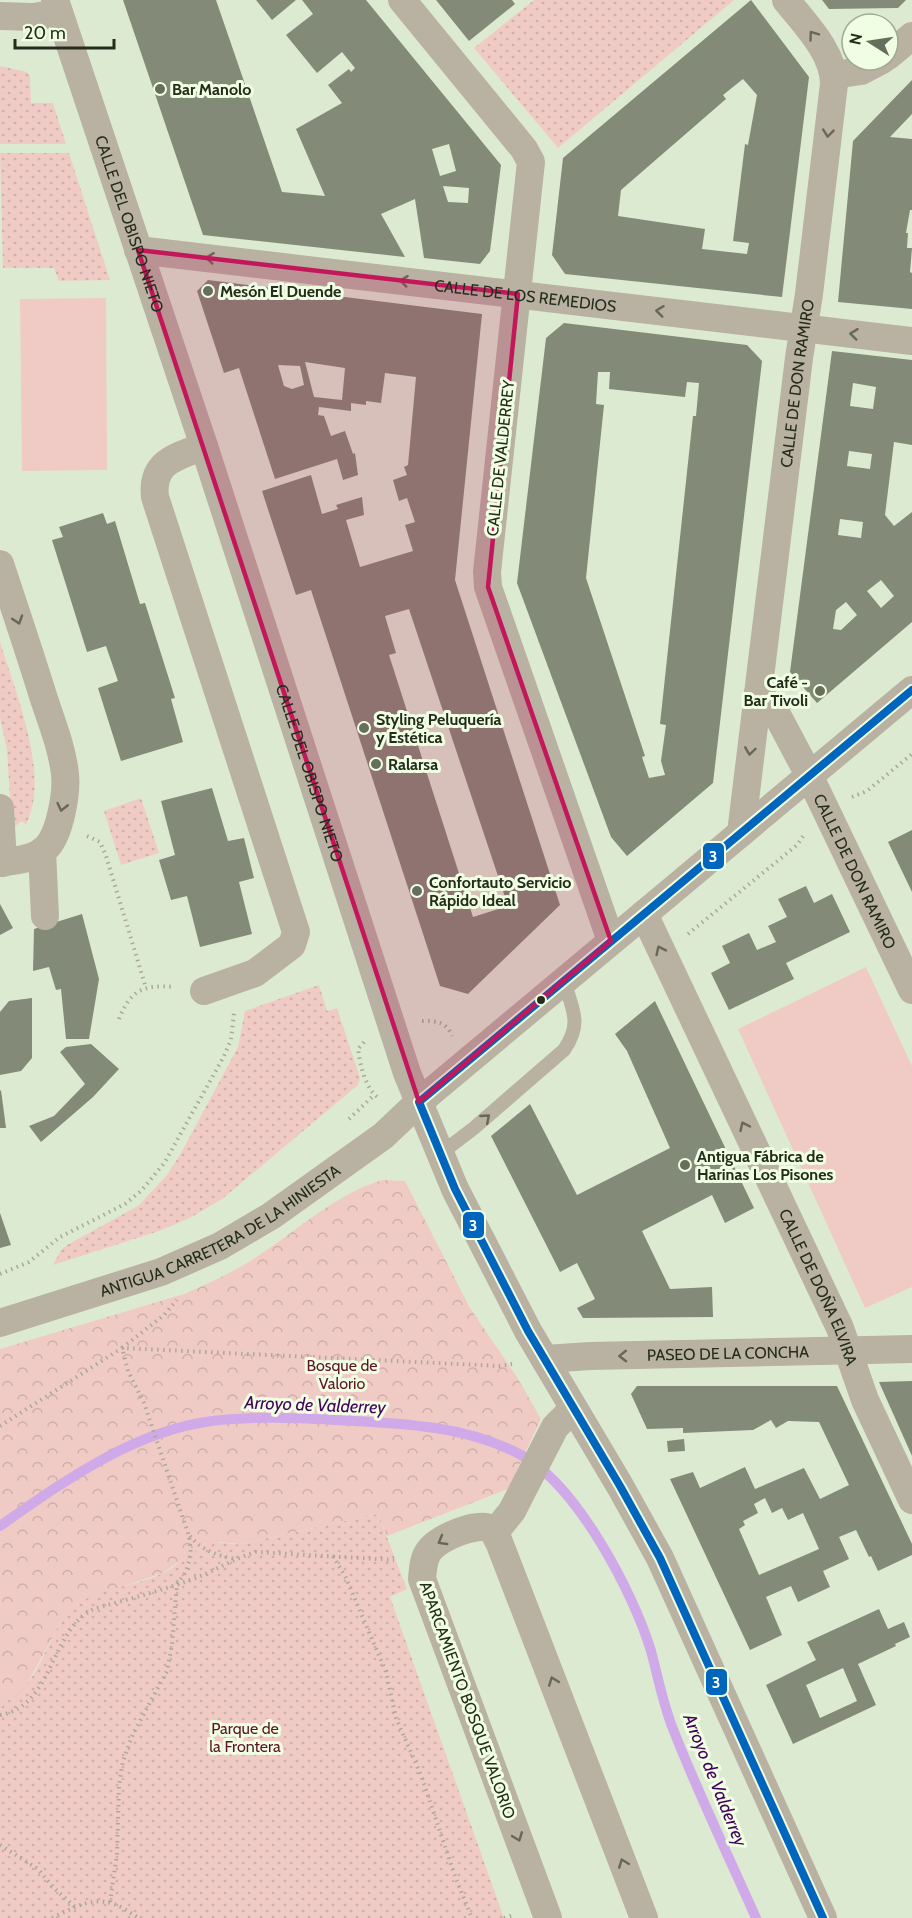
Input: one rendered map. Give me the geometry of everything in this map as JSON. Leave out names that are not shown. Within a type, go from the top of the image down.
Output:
[{"type":"street","name":"CALLE DE VALDERREY","points":[[402,0],[528,155],[531,170],[487,572],[488,587],[611,941]]},
{"type":"street","points":[[786,0],[817,39],[828,58],[834,75],[850,72]]},
{"type":"street","points":[[0,16],[33,17],[57,6]]},
{"type":"street","name":"CALLE DEL OBISPO NIETO","points":[[57,6],[204,446],[401,1056],[419,1102],[458,1194],[528,1331],[636,1513],[664,1567],[823,1918]]},
{"type":"street","points":[[900,46],[912,36]]},
{"type":"street","name":"CALLE DE DON RAMIRO","points":[[741,833],[834,75]]},
{"type":"street","name":"CALLE DE LOS REMEDIOS","points":[[138,250],[912,340]]},
{"type":"street","points":[[204,446],[162,467],[155,480],[155,497],[296,932],[295,939],[287,950],[251,975],[204,991]]},
{"type":"street","points":[[0,564],[49,714],[65,772],[65,795],[48,843],[45,916]]},
{"type":"street","name":"ANTIGUA CARRETERA DE LA HINIESTA","points":[[0,1323],[177,1266],[220,1246],[271,1216],[383,1136],[419,1102],[912,690]]},
{"type":"street","name":"CALLE DE DON RAMIRO","points":[[758,693],[775,711],[809,775],[912,990]]},
{"type":"street","points":[[0,808],[2,863],[31,857],[48,843]]},
{"type":"street","name":"CALLE DE DOÑA ELVIRA","points":[[644,914],[834,1316],[865,1400],[912,1500]]},
{"type":"street","name":"PASEO DE LA CONCHA","points":[[545,1359],[912,1349]]},
{"type":"street","points":[[575,1412],[566,1417],[552,1432],[524,1491],[495,1532],[644,1918]]},
{"type":"street","name":"APARCAMIENTO BOSQUE VALORIO","points":[[495,1532],[488,1527],[479,1526],[441,1539],[429,1551],[425,1560],[423,1584],[548,1918]]},
{"type":"lane","points":[[440,1154],[474,1128],[568,1044],[575,1028],[575,1019],[564,981]]},
{"type":"path","points":[[848,798],[867,791],[912,754]]},
{"type":"path","points":[[681,940],[797,845],[806,830]]},
{"type":"path","points":[[48,843],[85,836],[100,842],[146,988]]},
{"type":"path","points":[[0,1274],[29,1262],[60,1237],[125,1204],[157,1173],[172,1151],[228,1048],[234,1023],[232,982]]},
{"type":"path","points":[[119,1019],[128,1000],[146,988],[162,986],[204,991]]},
{"type":"path","points":[[413,1023],[441,1022],[450,1030]]},
{"type":"path","points":[[347,1121],[374,1095],[358,1052],[360,1045],[369,1040]]},
{"type":"path","points":[[0,1426],[122,1348],[152,1325],[174,1305],[183,1285],[177,1266]]},
{"type":"path","points":[[122,1348],[500,1366],[545,1359]]},
{"type":"path","points":[[110,1902],[117,1854],[121,1774],[134,1734],[167,1671],[172,1645],[177,1584],[189,1564],[191,1547],[167,1470],[144,1404],[128,1371],[122,1348]]},
{"type":"path","points":[[189,1536],[205,1549],[235,1559]]},
{"type":"path","points":[[0,1715],[19,1708],[31,1698],[69,1631],[80,1616],[96,1608],[177,1584],[256,1552],[425,1560]]},
{"type":"path","points":[[333,1556],[351,1589],[386,1672],[396,1719],[421,1775],[472,1918]]},
{"type":"path","points":[[0,1845],[38,1869],[75,1907]]},
{"type":"path","points":[[52,1918],[93,1901],[110,1902],[126,1909],[138,1918]]},
{"type":"highlighted area","points":[[138,250],[518,294],[488,587],[611,941],[419,1102]]},
{"type":"green space","points":[[534,0],[734,0],[558,148],[474,48]]},
{"type":"green space","points":[[0,66],[27,72],[30,77],[31,103],[53,103],[66,144],[0,144]]},
{"type":"green space","points":[[0,153],[69,153],[110,280],[59,281],[54,268],[3,268]]},
{"type":"green space","points":[[106,298],[107,470],[22,471],[20,299]]},
{"type":"green space","points":[[0,642],[28,732],[35,781],[33,802],[26,825],[22,821],[14,827],[11,814],[7,750],[0,718]]},
{"type":"green space","points":[[141,798],[159,853],[121,865],[104,811]]},
{"type":"green space","points":[[866,967],[912,1066],[912,1287],[865,1308],[738,1029]]},
{"type":"green space","points":[[319,985],[327,1011],[337,1008],[360,1078],[358,1085],[222,1199],[190,1218],[159,1231],[53,1265],[61,1250],[67,1245],[138,1206],[167,1175],[238,1047],[245,1011]]},
{"type":"green space","name":"Bosque de Valorio","points":[[383,1180],[405,1181],[470,1308],[517,1377],[541,1419],[508,1489],[387,1536],[378,1514],[240,1544],[219,1542],[178,1562],[163,1573],[97,1595],[78,1604],[59,1625],[25,1688],[15,1698],[0,1703],[0,1349],[184,1294],[246,1264],[336,1201],[367,1185]]},
{"type":"green space","name":"Parque de la Frontera","points":[[378,1514],[407,1589],[390,1597],[504,1918],[0,1918],[0,1703],[13,1698],[23,1689],[40,1663],[54,1634],[71,1610],[93,1596],[157,1576],[187,1556],[212,1544],[240,1544]]},
{"type":"building","points":[[123,0],[216,0],[282,192],[325,196],[296,129],[342,103],[328,85],[349,69],[351,72],[355,68],[342,52],[317,73],[286,35],[313,14],[302,0],[366,0],[501,165],[490,251],[480,264],[424,258],[415,199],[381,214],[405,257],[203,235]],"holes":[[[449,144],[456,171],[440,176],[432,149]],[[443,186],[469,188],[468,203],[448,202]]]},
{"type":"building","points":[[256,0],[296,0],[272,20]]},
{"type":"building","points":[[436,0],[512,0],[515,4],[469,41]]},
{"type":"building","points":[[751,0],[809,77],[782,297],[565,274],[552,255],[563,158]],"holes":[[[743,79],[757,95],[748,145],[745,144],[733,241],[749,243],[747,254],[702,249],[705,229],[618,216],[621,190],[726,99],[723,95]]]},
{"type":"building","points":[[822,0],[906,0],[898,8],[829,9]]},
{"type":"building","points":[[912,80],[912,114],[890,137],[912,139],[912,210],[910,210],[906,233],[908,233],[907,248],[912,248],[910,272],[912,273],[912,309],[838,302],[853,141]]},
{"type":"building","points":[[208,280],[482,314],[455,580],[560,905],[468,994],[440,986],[311,590],[296,595],[262,491],[311,475],[322,514],[338,509],[336,505],[362,497],[364,515],[346,520],[360,567],[413,551],[405,525],[415,522],[407,498],[399,501],[393,480],[407,475],[404,467],[408,465],[416,377],[385,373],[381,403],[366,401],[366,405],[351,403],[351,411],[319,407],[318,415],[324,416],[331,436],[345,431],[353,454],[355,453],[358,475],[343,480],[337,459],[275,479],[239,368],[224,373],[197,291]],"holes":[[[305,362],[345,368],[342,400],[314,397]],[[278,365],[300,366],[304,385],[292,389],[284,386]],[[409,609],[508,906],[473,917],[389,655],[396,653],[385,616]]]},
{"type":"building","points":[[564,323],[747,345],[762,361],[713,783],[627,856],[611,837],[517,583],[546,338]],"holes":[[[598,372],[610,372],[609,389],[685,397],[687,382],[699,383],[696,416],[693,416],[660,724],[666,725],[661,761],[665,775],[649,778],[642,757],[645,756],[586,578],[604,405],[596,404]]]},
{"type":"building","points":[[832,351],[912,360],[912,445],[894,442],[885,515],[894,526],[912,512],[912,622],[817,703],[790,672]],"holes":[[[853,383],[876,387],[873,409],[850,406]],[[849,451],[872,454],[870,469],[847,466]],[[840,519],[863,522],[861,538],[838,535]],[[881,580],[894,596],[881,608],[867,591]],[[846,602],[857,615],[841,630],[833,629],[836,610]]]},
{"type":"building","points":[[103,513],[107,524],[115,521],[140,604],[145,603],[175,698],[171,699],[183,742],[121,761],[98,688],[118,681],[106,646],[87,652],[52,540],[63,537],[59,527]]},
{"type":"building","points":[[212,788],[228,841],[244,838],[254,878],[239,882],[252,934],[200,947],[187,896],[171,900],[159,860],[175,855],[161,801]]},
{"type":"building","points":[[912,830],[912,892],[888,842]]},
{"type":"building","points":[[806,886],[814,903],[832,894],[850,932],[786,963],[794,979],[729,1010],[711,973],[730,963],[722,946],[749,933],[757,950],[776,942],[768,926],[787,917],[778,899]]},
{"type":"building","points":[[0,904],[13,928],[0,935]]},
{"type":"building","points":[[82,914],[99,979],[89,1039],[66,1039],[61,989],[56,990],[49,967],[33,971],[34,929]]},
{"type":"building","points":[[32,998],[32,1058],[21,1071],[0,1075],[0,1012],[9,1001]]},
{"type":"building","name":"Antigua Fábrica de Harinas Los Pisones","points":[[655,1001],[754,1208],[725,1223],[712,1195],[642,1231],[670,1289],[712,1287],[713,1317],[583,1318],[577,1308],[595,1299],[577,1263],[560,1272],[491,1136],[530,1104],[577,1195],[670,1148],[627,1051],[615,1034]]},
{"type":"building","points":[[91,1044],[119,1069],[93,1097],[41,1142],[29,1126],[54,1116],[85,1084],[60,1052],[66,1047]]},
{"type":"building","points":[[1,1090],[6,1128],[0,1128]]},
{"type":"building","points":[[0,1213],[11,1245],[0,1248]]},
{"type":"building","points":[[912,1381],[912,1456],[879,1382]]},
{"type":"building","points":[[637,1386],[837,1386],[912,1544],[912,1555],[878,1571],[856,1530],[839,1537],[849,1559],[823,1571],[830,1587],[798,1602],[791,1586],[766,1597],[782,1635],[750,1650],[670,1479],[693,1472],[700,1488],[745,1467],[755,1489],[804,1468],[820,1499],[849,1485],[819,1422],[788,1421],[776,1428],[771,1420],[753,1430],[683,1433],[683,1428],[647,1429],[631,1394]],"holes":[[[765,1498],[772,1513],[782,1508],[788,1520],[803,1513],[819,1549],[759,1575],[739,1529],[745,1525],[743,1521],[758,1513],[754,1504]]]},
{"type":"building","points":[[684,1439],[685,1451],[668,1452],[667,1441]]},
{"type":"building","points":[[879,1609],[888,1629],[904,1622],[910,1637],[858,1664],[876,1705],[793,1744],[766,1685],[816,1660],[807,1642]],"holes":[[[843,1668],[857,1701],[820,1718],[806,1685]]]},
{"type":"waterway","name":"Arroyo de Valderrey","points":[[0,1526],[74,1476],[127,1447],[154,1435],[212,1421],[289,1418],[407,1424],[478,1437],[521,1455],[542,1470],[562,1490],[582,1515],[617,1571],[643,1627],[673,1729],[756,1918]]},
{"type":"transit line","name":"3","points":[[823,1918],[660,1558],[528,1331],[455,1189],[419,1102],[912,690]]},
{"type":"place","name":"Bar Manolo","points":[[160,89]]},
{"type":"place","name":"Mesón El Duende","points":[[208,291]]},
{"type":"place","name":"Café - Bar Tivoli","points":[[820,691]]},
{"type":"place","name":"Styling Peluquería y Estética","points":[[364,728]]},
{"type":"place","name":"Ralarsa","points":[[376,764]]},
{"type":"place","name":"Confortauto Servicio Rápido Ideal","points":[[417,891]]},
{"type":"place","name":"Antigua Fábrica de Harinas Los Pisones","points":[[685,1165]]}]
